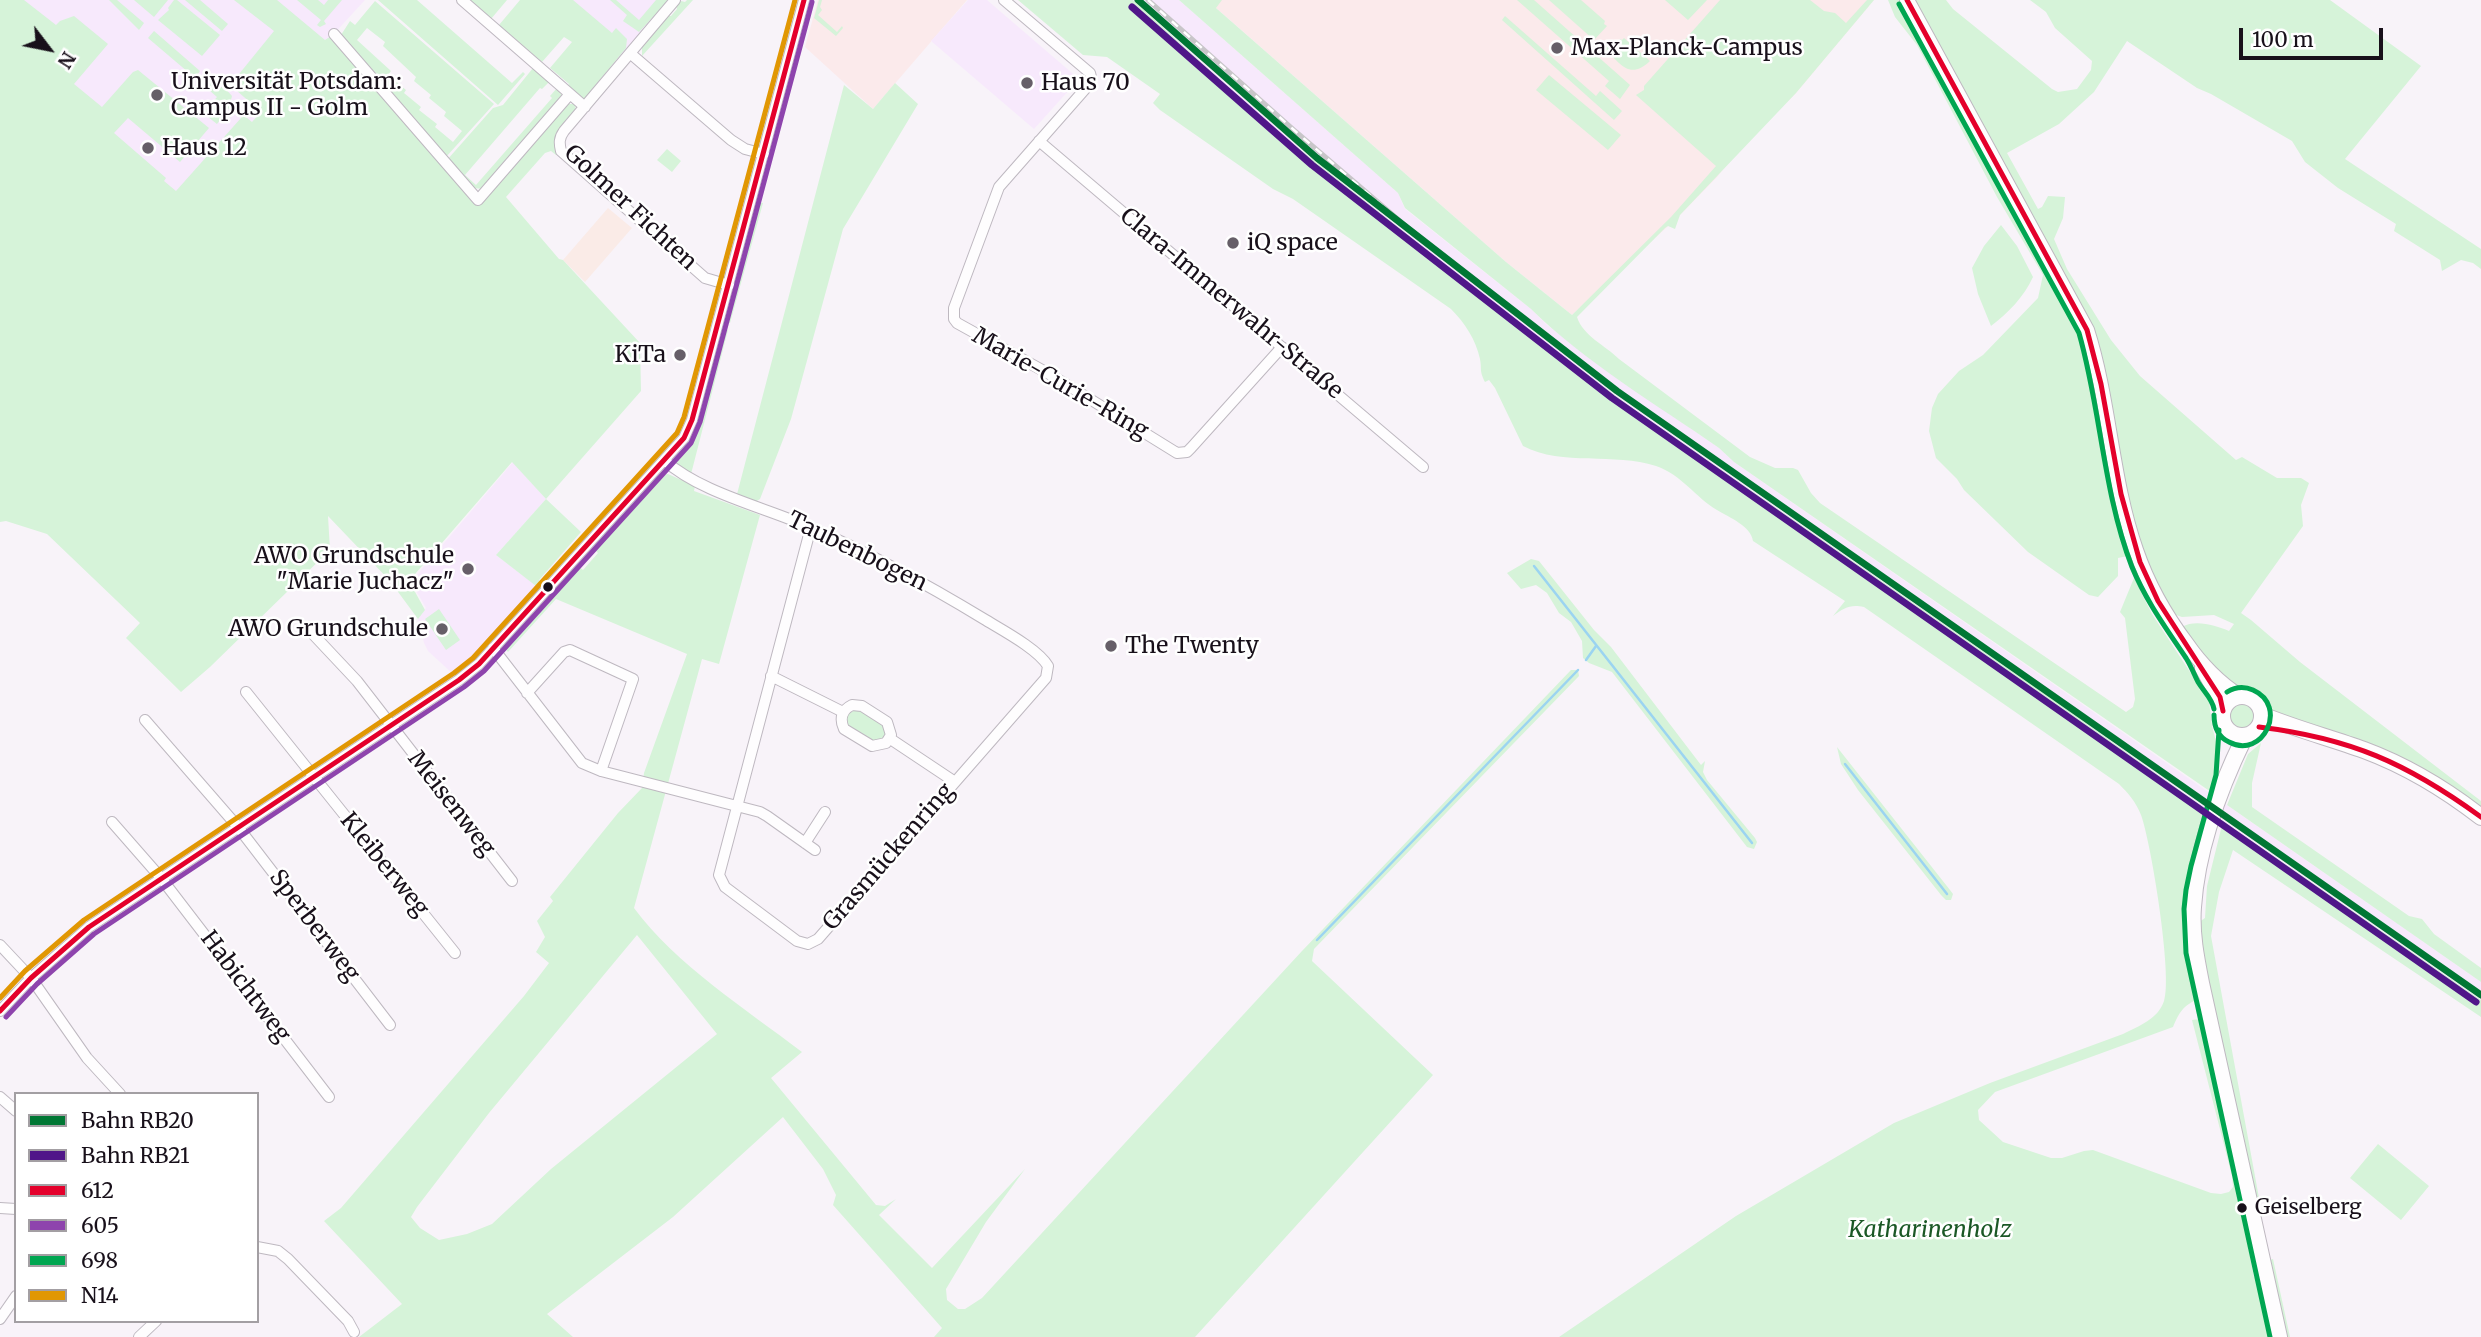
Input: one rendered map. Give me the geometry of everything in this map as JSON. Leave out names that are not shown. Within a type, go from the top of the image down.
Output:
[{"type":"main road","points":[[2225,778],[2256,726],[2258,703],[2253,699],[2240,696],[2228,701],[2222,712],[2222,719],[2228,731],[2225,778],[2208,833],[2195,891],[2194,953],[2279,1337]]},
{"type":"main road","points":[[2228,731],[2233,734],[2256,726],[2308,733],[2363,750],[2407,768],[2455,797],[2481,817]]},
{"type":"street","points":[[462,0],[584,107]]},
{"type":"street","name":"Golmer Fichten","points":[[675,0],[561,136],[561,151],[705,278],[729,285]]},
{"type":"street","points":[[0,1011],[79,934],[161,877],[314,778],[479,664],[684,438],[692,420],[729,285],[804,0]]},
{"type":"street","name":"Marie-Curie-Ring","points":[[1004,0],[1090,73],[1090,82],[997,192],[954,308],[957,323],[1051,375],[1177,453],[1188,452],[1282,347]]},
{"type":"street","points":[[1907,0],[2087,330],[2104,390],[2122,498],[2135,548],[2162,609],[2201,663],[2240,696]]},
{"type":"street","points":[[334,34],[478,200],[570,94]]},
{"type":"street","points":[[631,54],[731,140],[745,149],[764,154]]},
{"type":"street","name":"Clara-Immerwahr-Straße","points":[[1039,141],[1423,467]]},
{"type":"street","name":"Taubenbogen","points":[[664,460],[690,479],[811,527],[876,558],[938,591],[1043,659]]},
{"type":"street","name":"Grasmückenring","points":[[811,527],[720,870],[722,884],[797,941],[808,944],[818,939],[1046,678],[1049,670],[1043,659]]},
{"type":"street","name":"Meisenweg","points":[[310,631],[357,681],[512,881]]},
{"type":"street","points":[[493,648],[573,755],[590,768],[767,816],[815,850]]},
{"type":"street","points":[[527,693],[567,650],[633,679],[601,771]]},
{"type":"street","points":[[2201,663],[2221,702],[2222,712]]},
{"type":"street","points":[[771,676],[843,712]]},
{"type":"street","name":"Kleiberweg","points":[[246,692],[455,953]]},
{"type":"street","points":[[852,705],[862,706],[887,722],[891,730],[889,738],[882,746],[867,744],[844,729],[841,720],[843,712],[852,705]]},
{"type":"street","name":"Sperberweg","points":[[145,720],[238,827],[390,1024]]},
{"type":"street","points":[[889,738],[954,782]]},
{"type":"street","points":[[804,843],[825,812]]},
{"type":"street","name":"Habichtweg","points":[[113,822],[161,877],[329,1097]]},
{"type":"street","points":[[0,945],[31,978],[87,1058],[118,1092]]},
{"type":"street","points":[[0,1097],[14,1109]]},
{"type":"street","points":[[259,1247],[278,1251],[288,1259],[348,1321],[354,1332]]},
{"type":"street","points":[[0,1319],[14,1299]]},
{"type":"street","points":[[139,1337],[154,1323]]},
{"type":"shaded area","name":"Universität Potsdam: Campus II - Golm","points":[[0,0],[365,0],[172,205]]},
{"type":"shaded area","points":[[551,0],[670,0],[625,61]]},
{"type":"shaded area","points":[[818,0],[967,0],[873,109],[805,47]]},
{"type":"shaded area","points":[[968,0],[987,0],[1079,79],[1034,129],[931,41]]},
{"type":"shaded area","points":[[1133,0],[1179,0],[1398,193],[1405,209],[1531,309],[1547,325],[1719,448],[1734,462],[2481,982],[2481,1000],[1628,405],[1513,318],[1273,128]]},
{"type":"shaded area","points":[[1207,0],[1874,0],[1796,93],[1739,150],[1717,177],[1572,315],[1506,262]]},
{"type":"shaded area","points":[[608,208],[632,228],[585,282],[563,260]]},
{"type":"shaded area","name":"AWO Grundschule \"Marie Juchacz\"","points":[[513,462],[546,499],[496,555],[537,586],[460,671],[453,674],[428,651],[424,643],[418,619],[426,608],[411,582]]},
{"type":"green space","points":[[0,0],[24,0],[56,25],[74,16],[108,44],[74,84],[102,107],[133,72],[138,70],[209,128],[180,162],[128,118],[114,133],[166,178],[164,181],[176,191],[241,118],[237,113],[252,122],[260,113],[261,104],[252,104],[228,83],[233,77],[235,79],[274,31],[234,0],[277,0],[325,40],[334,34],[341,35],[350,21],[355,25],[375,1],[494,104],[446,157],[447,160],[493,108],[503,105],[533,68],[549,82],[540,88],[465,175],[476,185],[552,98],[550,96],[557,88],[562,96],[484,189],[473,188],[478,200],[567,104],[575,104],[576,112],[558,153],[545,153],[506,197],[559,259],[563,260],[640,343],[641,391],[546,499],[512,462],[409,581],[425,610],[418,619],[390,581],[328,516],[330,550],[181,692],[126,638],[140,623],[47,534],[6,521],[0,522]],"holes":[[[367,28],[385,42],[383,46],[416,77],[414,81],[446,112],[444,116],[462,131],[453,142],[435,127],[437,124],[419,110],[421,107],[404,93],[406,90],[388,75],[391,71],[357,40]]]},
{"type":"green space","points":[[109,0],[117,0],[144,23],[139,30]]},
{"type":"green space","points":[[134,0],[168,0],[154,17]]},
{"type":"green space","points":[[174,0],[220,35],[202,56],[158,20],[169,10]]},
{"type":"green space","points":[[185,0],[200,0],[228,24],[222,31]]},
{"type":"green space","points":[[297,0],[318,0],[324,5],[328,0],[342,0],[324,21],[326,24],[320,27],[317,25],[321,20]]},
{"type":"green space","points":[[378,0],[417,0],[512,83],[523,72],[525,74],[498,105]]},
{"type":"green space","points":[[469,0],[507,0],[491,19]]},
{"type":"green space","points":[[520,0],[573,0],[612,33],[616,28],[627,39],[626,48],[585,98],[580,98],[567,87],[569,84],[550,68],[572,42],[564,37],[542,62],[499,25]]},
{"type":"green space","points":[[610,0],[616,0],[639,20],[656,0],[669,0],[639,32],[623,21],[627,15]]},
{"type":"green space","points":[[693,0],[642,56],[642,46],[667,16],[671,16],[677,9],[676,6]]},
{"type":"green space","points":[[819,0],[822,0],[822,10],[818,15],[837,32],[842,26],[843,28],[836,36],[814,18]]},
{"type":"green space","name":"Katharinenholz","points":[[1018,0],[1133,0],[1273,128],[1513,318],[1628,405],[2206,809],[2199,832],[2199,999],[2182,1010],[2173,1027],[1995,1092],[1978,1110],[1979,1120],[2003,1142],[2051,1158],[2093,1150],[2211,1193],[2229,1192],[2233,1187],[2232,1176],[2192,1020],[2200,1019],[2208,1043],[2254,1277],[2259,1279],[2273,1337],[1559,1337],[1736,1216],[1894,1123],[1990,1083],[2123,1034],[2153,1017],[2164,1001],[2166,966],[2155,879],[2141,815],[2132,798],[2119,784],[1864,607],[1847,607],[1833,616],[1845,601],[1753,541],[1744,527],[1709,505],[1681,480],[1665,470],[1640,462],[1555,456],[1523,446],[1495,388],[1489,380],[1485,382],[1473,339],[1451,309],[1160,110],[1153,103],[1160,94],[1107,57],[1083,55]]},
{"type":"green space","points":[[1179,0],[1222,0],[1216,8],[1506,262],[1572,315],[1671,217],[1716,166],[1636,95],[1644,90],[1644,86],[1720,0],[1810,0],[1824,11],[1835,13],[1846,23],[1867,0],[1874,0],[1796,93],[1680,215],[1675,229],[1668,226],[1665,228],[1577,317],[1584,330],[1595,340],[1750,457],[1775,468],[1798,470],[1820,503],[2126,712],[2133,707],[2135,699],[2125,618],[2120,612],[2134,578],[2152,614],[2209,701],[2217,745],[2211,792],[1734,462],[1719,448],[1575,347],[1405,208],[1398,193]]},
{"type":"green space","points":[[1517,0],[1534,0],[1630,85],[1620,99],[1605,86],[1609,81]]},
{"type":"green space","points":[[1549,0],[1581,0],[1605,21],[1607,26],[1594,40]]},
{"type":"green space","points":[[1665,0],[1707,0],[1688,20]]},
{"type":"green space","points":[[1888,0],[1946,0],[1953,9],[2058,92],[2077,89],[2091,70],[2092,61],[2055,28],[2046,12],[2030,0],[2330,0],[2421,66],[2345,159],[2481,249],[2481,269],[2473,263],[2461,260],[2442,271],[2440,260],[2394,231],[2396,224],[2338,188],[2305,162],[2292,141],[2197,88],[2127,41],[2094,92],[2059,124],[2007,153],[2038,209],[2048,196],[2065,197],[2063,218],[2054,239],[2067,269],[2111,340],[2140,376],[2236,460],[2242,457],[2277,478],[2301,478],[2309,483],[2301,505],[2303,526],[2241,613],[2300,662],[2481,801],[2481,808],[2274,715],[2261,698],[2251,691],[2231,686],[2182,627],[2200,623],[2229,631],[2234,624],[2214,615],[2182,617],[2173,614],[2142,553],[2118,558],[2118,576],[2098,597],[2089,595],[2028,552],[1964,490],[1936,458],[1929,431],[1932,408],[1938,394],[1959,371],[1983,355],[2038,298],[2043,275],[1997,197],[1917,45],[1895,17]]},
{"type":"green space","points":[[1505,16],[1596,96],[1600,91],[1622,111],[1614,120],[1502,20]]},
{"type":"green space","points":[[154,31],[200,71],[195,78],[148,38]]},
{"type":"green space","points":[[1624,38],[1650,61],[1643,67],[1630,70],[1603,47],[1608,42],[1614,46]]},
{"type":"green space","points":[[1549,75],[1621,135],[1608,150],[1536,90]]},
{"type":"green space","points":[[206,76],[220,88],[223,86],[232,96],[229,108],[217,124],[203,113],[217,97],[200,82]]},
{"type":"green space","points":[[895,83],[918,104],[843,229],[791,419],[760,499],[752,504],[736,498],[844,85],[873,109]]},
{"type":"green space","points":[[667,149],[681,161],[672,172],[657,160]]},
{"type":"green space","points":[[757,202],[763,203],[730,323],[725,322]]},
{"type":"green space","points":[[2001,225],[2017,246],[2033,277],[2015,304],[1991,326],[1978,294],[1972,268],[1984,246]]},
{"type":"green space","points":[[723,329],[728,330],[690,478],[678,468],[676,459],[694,429]]},
{"type":"green space","points":[[668,474],[695,486],[694,491],[760,515],[719,664],[702,659],[634,908],[651,929],[691,967],[802,1052],[771,1078],[876,1205],[885,1206],[896,1199],[879,1215],[932,1268],[1025,1169],[986,1222],[946,1289],[947,1300],[958,1309],[965,1309],[982,1298],[1302,951],[1571,670],[1578,670],[1579,676],[1314,949],[1312,961],[1433,1075],[1195,1337],[934,1337],[942,1328],[833,1205],[836,1195],[823,1169],[783,1117],[673,1217],[547,1314],[573,1337],[359,1337],[402,1304],[324,1221],[341,1208],[524,996],[549,963],[536,952],[545,937],[537,921],[553,901],[550,897],[618,813],[642,788],[644,773],[687,654],[556,599],[508,652],[503,646],[548,604],[544,600],[575,564],[583,570],[598,553],[595,550],[655,484],[652,481],[657,476]],"holes":[[[637,935],[717,1034],[551,1169],[492,1224],[467,1234],[439,1240],[420,1228],[411,1217],[489,1113]]]},
{"type":"green space","points":[[546,499],[581,532],[539,580],[545,586],[537,594],[534,592],[500,630],[503,633],[476,662],[456,677],[453,674],[460,671],[536,586],[496,555]]},
{"type":"green space","points":[[1531,559],[1539,561],[1594,630],[1611,647],[1701,765],[1705,761],[1703,772],[1707,780],[1755,838],[1757,842],[1754,849],[1747,847],[1612,672],[1583,658],[1582,641],[1571,622],[1559,613],[1547,593],[1536,585],[1521,589],[1507,573]]},
{"type":"green space","name":"AWO Grundschule","points":[[439,609],[460,640],[446,650],[425,619]]},
{"type":"green space","points":[[2242,701],[2253,705],[2257,716],[2253,727],[2242,731],[2231,727],[2227,716],[2231,705]]},
{"type":"green space","points":[[858,708],[885,723],[886,737],[878,744],[847,728],[847,715]]},
{"type":"green space","points":[[2261,743],[2252,783],[2252,807],[2409,916],[2422,919],[2434,934],[2481,968],[2481,982],[2227,805],[2248,754]]},
{"type":"green space","points":[[1837,747],[1953,894],[1951,900],[1946,900],[1941,895],[1858,790],[1841,764]]},
{"type":"green space","points":[[2223,821],[2481,1000],[2481,1017],[2233,850],[2219,892],[2211,936],[2259,1198],[2253,1199],[2212,1018],[2199,922],[2205,918],[2207,886]]},
{"type":"green space","points":[[2378,1144],[2429,1186],[2401,1220],[2350,1178]]},
{"type":"green space","points":[[2273,1259],[2290,1337],[2285,1337],[2267,1261]]},
{"type":"waterway","points":[[1534,566],[1752,843]]},
{"type":"waterway","points":[[1586,660],[1596,646]]},
{"type":"waterway","points":[[1317,940],[1578,670]]},
{"type":"waterway","points":[[1845,764],[1947,894]]},
{"type":"railway","points":[[1148,0],[1415,234]]},
{"type":"rail line","name":"RB20","points":[[1138,0],[1317,158],[1617,391],[2481,995]]},
{"type":"rail line","name":"RB21","points":[[1132,7],[1312,165],[1612,398],[2476,1002]]},
{"type":"transit line","name":"N14","points":[[0,998],[25,971],[84,920],[473,658],[677,433],[684,417],[795,0]]},
{"type":"transit line","name":"612","points":[[0,1011],[31,978],[89,927],[479,664],[684,438],[692,420],[804,0]]},
{"type":"transit line","name":"612","points":[[1907,0],[2087,330],[2101,384],[2121,494],[2140,562],[2158,601],[2220,697],[2223,711]]},
{"type":"transit line","name":"605","points":[[6,1017],[37,984],[94,934],[484,671],[691,443],[700,422],[812,2]]},
{"type":"transit line","name":"698","points":[[1899,4],[2079,333],[2108,480],[2122,539],[2132,567],[2150,603],[2186,658],[2214,709]]},
{"type":"transit line","name":"698","points":[[2214,715],[2219,734],[2229,742],[2241,746],[2252,744],[2261,738],[2267,729],[2269,707],[2264,698],[2246,688],[2227,692]]},
{"type":"transit line","name":"612","points":[[2259,727],[2322,738],[2376,756],[2428,782],[2481,817]]},
{"type":"transit line","name":"698","points":[[2219,730],[2216,775],[2186,890],[2186,953],[2270,1337]]},
{"type":"place","name":"Max-Planck-Campus","points":[[1557,48]]},
{"type":"place","name":"Haus 70","points":[[1027,83]]},
{"type":"place","name":"Universität Potsdam: Campus II - Golm","points":[[157,95]]},
{"type":"place","name":"Haus 12","points":[[148,148]]},
{"type":"place","name":"iQ space","points":[[1233,243]]},
{"type":"place","name":"KiTa","points":[[680,355]]},
{"type":"place","name":"AWO Grundschule \"Marie Juchacz\"","points":[[468,569]]},
{"type":"place","name":"AWO Grundschule","points":[[442,629]]},
{"type":"place","name":"The Twenty","points":[[1111,646]]},
{"type":"place","name":"Geiselberg","points":[[2242,1208]]}]
